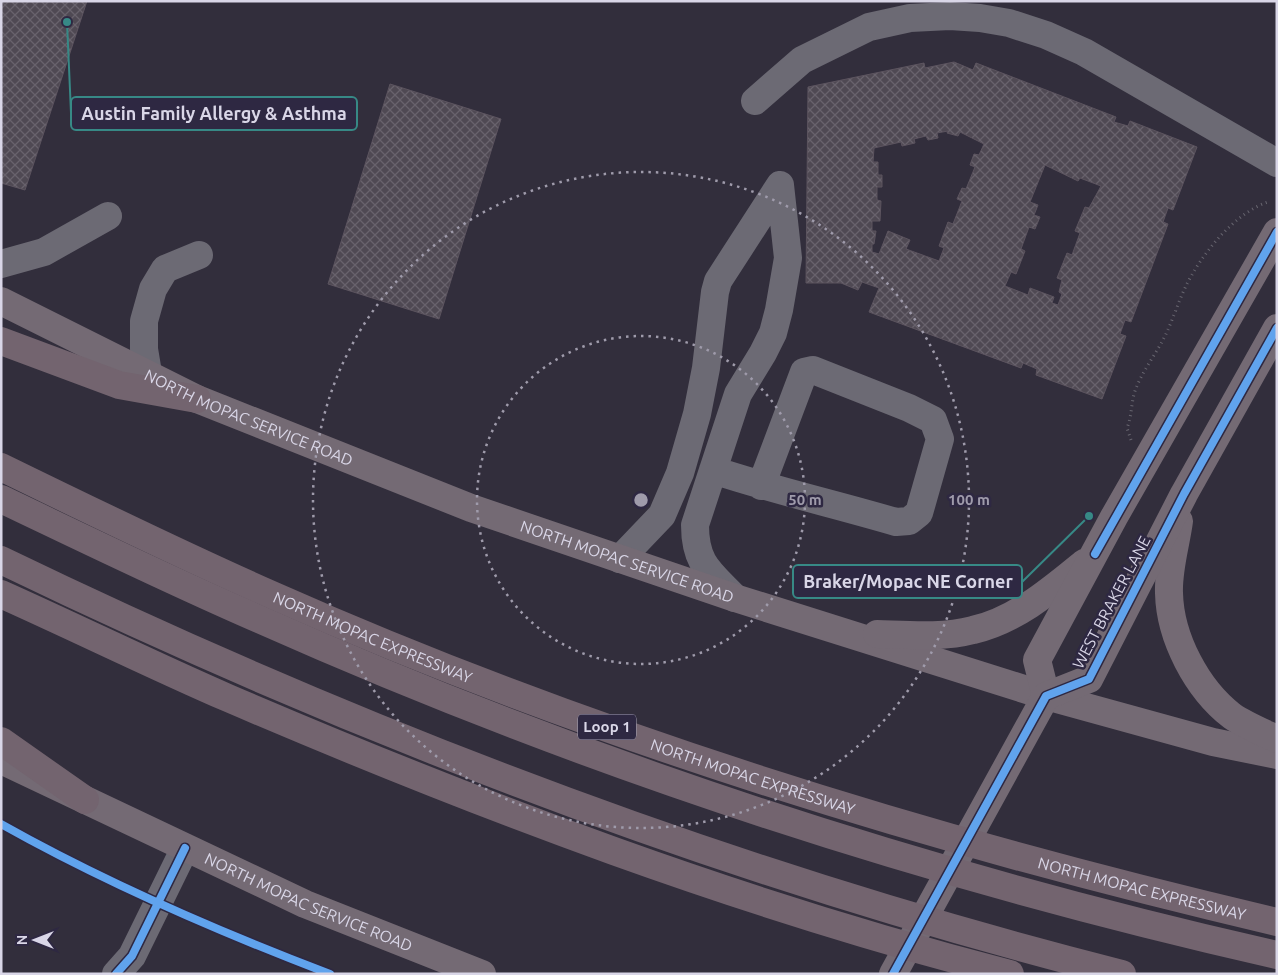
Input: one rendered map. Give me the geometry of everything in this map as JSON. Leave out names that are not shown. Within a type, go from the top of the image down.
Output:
[{"type":"highway","points":[[1,341],[120,385],[197,399]]},
{"type":"highway","name":"NORTH MOPAC EXPRESSWAY","points":[[1,467],[156,542],[275,596],[421,657],[675,752],[1024,858],[1277,922]]},
{"type":"highway","points":[[1,499],[138,565],[273,626],[536,733],[661,779],[844,839],[1060,901],[1277,955]]},
{"type":"highway","points":[[1,560],[119,617],[239,671],[376,729],[510,782],[657,835],[810,886],[1018,948],[1122,974]]},
{"type":"highway","points":[[1,594],[226,697],[466,796],[698,879],[809,916],[1010,974]]},
{"type":"highway","points":[[1,741],[85,800]]},
{"type":"main road","points":[[893,974],[1046,696],[1037,660],[1277,232]]},
{"type":"main road","name":"NORTH MOPAC SERVICE ROAD","points":[[1,301],[197,399],[471,508],[735,598],[1046,696],[1213,742],[1277,755]]},
{"type":"main road","name":"WEST BRAKER LANE","points":[[1046,696],[1089,679],[1184,494],[1277,328]]},
{"type":"main road","points":[[1184,494],[1169,592],[1173,624],[1204,688],[1233,716],[1277,739]]},
{"type":"main road","points":[[847,634],[930,635],[973,631],[994,623],[1038,600],[1095,554]]},
{"type":"main road","name":"NORTH MOPAC SERVICE ROAD","points":[[1,760],[305,904],[482,974]]},
{"type":"street","points":[[755,101],[802,60],[869,27],[910,18],[950,16],[980,18],[1019,26],[1046,35],[1084,52],[1277,163]]},
{"type":"street","points":[[620,559],[662,515],[680,473],[697,414],[706,368],[718,281],[780,185],[788,258],[779,310],[773,333],[766,349],[738,394],[695,525],[695,544],[701,562],[735,598]]},
{"type":"street","points":[[1,264],[44,252],[108,216]]},
{"type":"street","points":[[148,373],[144,349],[144,321],[152,289],[165,269],[199,255]]},
{"type":"street","points":[[713,470],[761,486],[813,498],[896,522],[909,521],[919,513],[940,439],[933,420],[909,408],[813,370],[804,372],[761,486]]},
{"type":"street","points":[[116,974],[132,956],[185,848]]},
{"type":"path","points":[[1133,443],[1127,428],[1132,416],[1135,392],[1166,333],[1185,287],[1201,260],[1226,232],[1253,207],[1268,202]]},
{"type":"path","points":[[307,965],[318,971]]},
{"type":"building","points":[[1,1],[87,1],[25,190],[1,183]]},
{"type":"building","points":[[954,62],[973,70],[976,63],[1116,117],[1114,122],[1128,126],[1130,121],[1197,147],[1173,210],[1168,208],[1163,222],[1168,224],[1131,322],[1125,320],[1120,334],[1126,336],[1102,399],[1036,375],[1037,369],[1023,363],[1021,368],[869,312],[879,288],[862,282],[858,290],[841,283],[806,283],[808,87],[924,63],[925,68]],"holes":[[[948,131],[947,133],[958,136],[960,132],[984,144],[979,155],[974,154],[970,165],[975,167],[966,189],[962,188],[957,199],[962,201],[953,224],[948,222],[939,246],[944,248],[939,261],[906,249],[910,240],[888,231],[879,254],[872,252],[876,231],[872,231],[872,221],[880,221],[881,201],[877,200],[877,187],[882,187],[882,175],[878,175],[878,162],[873,162],[874,148],[901,142],[902,146],[915,143],[914,139],[926,136],[928,140],[938,138],[937,133]],[[1045,165],[1078,181],[1080,178],[1101,186],[1089,208],[1085,207],[1075,231],[1080,233],[1072,255],[1067,253],[1057,278],[1062,280],[1059,292],[1062,294],[1058,305],[1052,303],[1054,297],[1030,288],[1028,295],[1005,286],[1011,272],[1016,274],[1025,251],[1021,249],[1029,227],[1035,229],[1040,217],[1034,215],[1038,205],[1030,202]]]},
{"type":"building","points":[[390,84],[501,119],[439,319],[328,284]]},
{"type":"cycle path","points":[[1095,554],[1277,232]]},
{"type":"cycle path","points":[[893,974],[1046,696],[1089,679],[1184,494],[1277,328]]},
{"type":"cycle path","points":[[1,824],[41,846],[162,905],[330,974]]},
{"type":"cycle path","points":[[116,974],[132,956],[185,848]]},
{"type":"place","name":"Austin Family Allergy & Asthma","points":[[67,22]]},
{"type":"place","name":"Braker/Mopac NE Corner","points":[[1089,516]]}]
